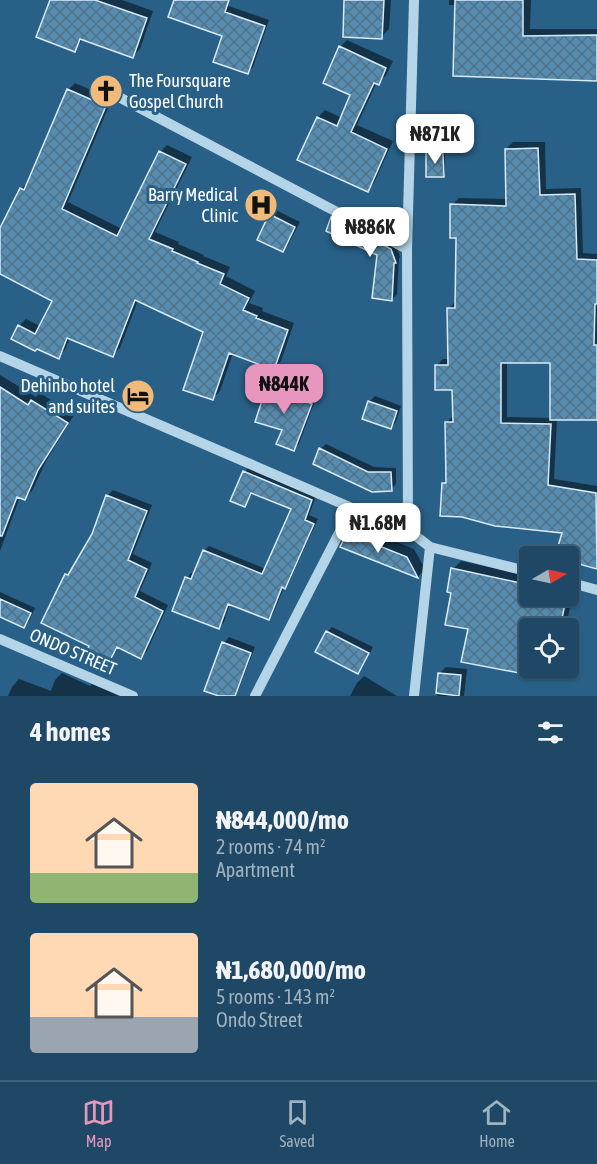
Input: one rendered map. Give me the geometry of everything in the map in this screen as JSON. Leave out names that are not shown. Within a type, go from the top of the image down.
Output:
[{"type":"street","points":[[408,530],[407,249],[414,0]]},
{"type":"street","points":[[98,87],[407,249]]},
{"type":"street","points":[[0,356],[408,530],[430,547],[519,569]]},
{"type":"street","points":[[255,696],[352,508]]},
{"type":"street","points":[[414,696],[430,547]]},
{"type":"street","points":[[579,585],[597,590]]},
{"type":"street","name":"ONDO STREET","points":[[0,639],[133,696]]},
{"type":"building","points":[[50,0],[95,0],[147,18],[133,58],[80,39],[75,52],[36,37]]},
{"type":"building","points":[[174,0],[229,0],[225,12],[265,26],[248,74],[213,62],[222,36],[168,17]]},
{"type":"building","points":[[344,0],[384,0],[382,39],[343,37]]},
{"type":"building","points":[[455,0],[523,0],[523,36],[597,35],[597,81],[453,76]]},
{"type":"building","points":[[339,46],[386,68],[379,85],[374,83],[351,132],[387,149],[368,192],[297,160],[317,117],[337,126],[350,95],[323,83]]},
{"type":"building","points":[[67,89],[106,106],[62,209],[117,236],[159,151],[186,164],[149,239],[224,274],[220,284],[249,298],[243,310],[257,316],[256,318],[288,330],[274,370],[229,353],[213,400],[183,390],[203,332],[135,300],[113,357],[67,338],[59,359],[37,349],[35,351],[11,339],[18,325],[35,334],[52,301],[0,274],[0,228],[20,188],[24,190]]},
{"type":"building","points":[[538,148],[540,195],[575,194],[577,259],[597,260],[594,345],[597,345],[597,420],[550,420],[550,363],[501,363],[501,423],[551,424],[548,485],[596,493],[597,569],[579,564],[579,546],[558,546],[562,533],[495,526],[462,517],[440,516],[442,483],[446,483],[445,422],[453,422],[452,390],[435,390],[435,365],[448,365],[447,308],[455,308],[456,238],[450,238],[450,204],[506,206],[505,149]]},
{"type":"building","points":[[426,152],[443,152],[444,177],[426,177]]},
{"type":"building","points":[[269,214],[295,227],[283,252],[257,240]]},
{"type":"building","points":[[331,217],[391,249],[396,263],[394,263],[392,301],[372,298],[377,255],[326,231]]},
{"type":"building","points":[[267,385],[288,391],[287,394],[312,404],[294,451],[276,444],[282,430],[255,422]]},
{"type":"building","points":[[0,387],[28,405],[31,400],[68,423],[38,470],[25,500],[17,497],[2,536],[0,536]]},
{"type":"building","points":[[368,401],[397,411],[391,429],[362,419]]},
{"type":"building","points":[[319,448],[368,472],[391,472],[392,491],[372,492],[313,464]]},
{"type":"building","points":[[243,471],[312,500],[305,520],[314,524],[285,589],[282,587],[269,620],[228,604],[219,629],[172,611],[185,577],[191,579],[203,550],[262,574],[291,509],[251,493],[245,507],[230,501]]},
{"type":"building","points":[[106,495],[147,511],[128,560],[147,569],[135,597],[163,611],[141,659],[117,647],[109,662],[87,650],[89,646],[41,623],[65,574],[68,575],[92,534]]},
{"type":"building","points":[[347,533],[407,557],[418,578],[340,547]]},
{"type":"building","points":[[451,568],[519,583],[519,606],[565,606],[562,618],[519,618],[519,673],[461,662],[468,629],[445,625],[451,593],[447,592]]},
{"type":"building","points":[[0,599],[31,613],[24,628],[0,617]]},
{"type":"building","points":[[326,631],[369,653],[358,674],[315,652]]},
{"type":"building","points":[[222,642],[251,653],[235,696],[219,696],[204,691]]},
{"type":"building","points":[[438,673],[461,675],[459,696],[436,693]]},
{"type":"place","name":"The Foursquare Gospel Church","points":[[106,91]]},
{"type":"place","name":"Barry Medical Clinic","points":[[261,205]]},
{"type":"place","name":"Dehinbo hotel and suites","points":[[138,396]]}]
